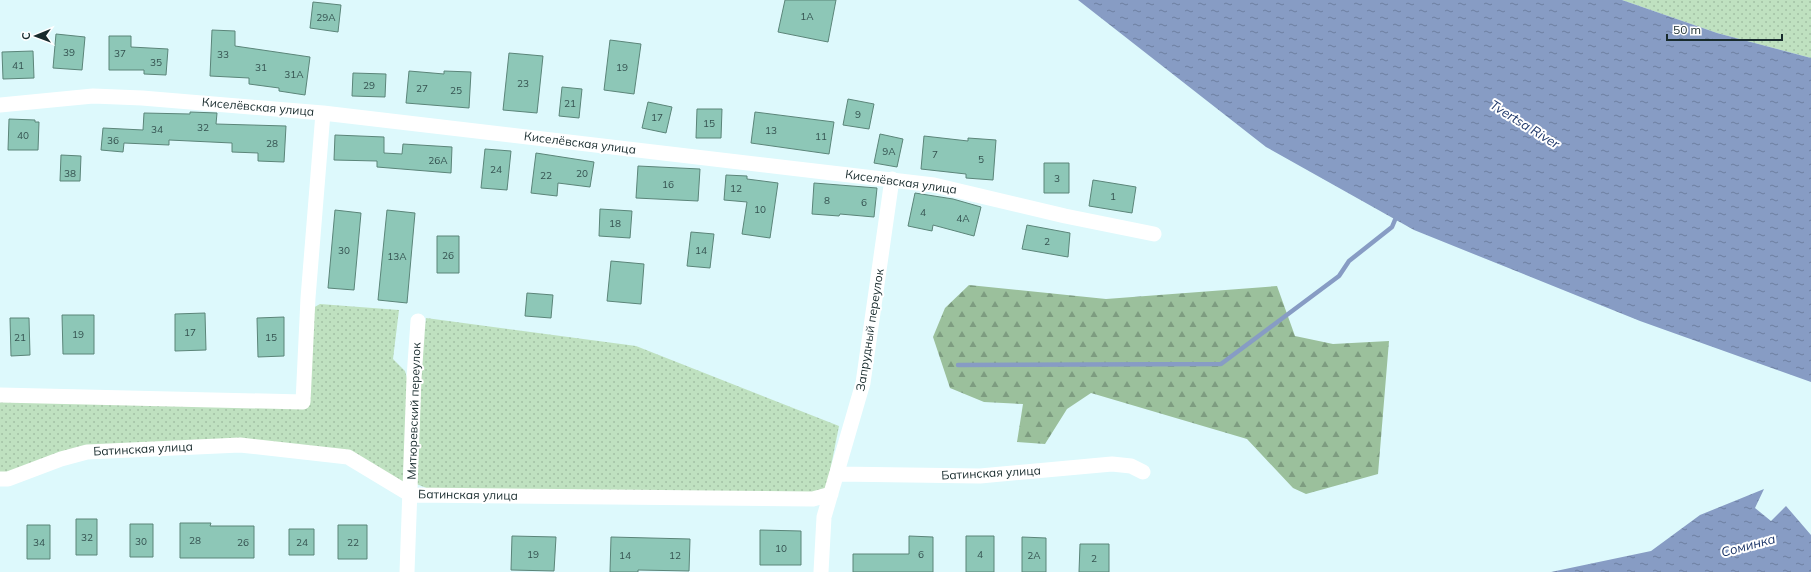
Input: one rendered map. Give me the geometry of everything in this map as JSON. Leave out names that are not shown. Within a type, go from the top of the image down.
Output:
[{"type":"street","name":"Киселёвская улица","points":[[0,105],[93,96],[142,98],[323,113],[934,185],[1065,216],[1154,234]]},
{"type":"street","points":[[0,395],[303,402],[308,298],[323,113]]},
{"type":"street","name":"Запрудный переулок","points":[[822,572],[824,518],[863,383],[892,179]]},
{"type":"street","name":"Митюревский переулок","points":[[407,572],[411,495],[414,378],[418,322]]},
{"type":"street","name":"Батинская улица","points":[[0,479],[8,479],[61,459],[87,452],[240,445],[348,458],[411,495],[813,499],[831,494]]},
{"type":"street","name":"Батинская улица","points":[[837,474],[980,476],[1112,464],[1131,466],[1143,472]]},
{"type":"green space","points":[[1622,0],[1811,0],[1811,58],[1717,33]]},
{"type":"green space","points":[[969,285],[1106,299],[1277,286],[1295,336],[1333,344],[1389,341],[1378,474],[1306,494],[1293,488],[1247,439],[1091,393],[1067,409],[1045,444],[1017,442],[1023,404],[984,402],[950,388],[933,337],[945,308]]},
{"type":"green space","points":[[320,304],[399,310],[393,359],[405,371],[408,382],[403,484],[349,453],[87,448],[0,474],[0,399],[305,406],[311,309]]},
{"type":"green space","points":[[426,318],[636,346],[839,426],[826,491],[813,495],[429,489],[414,483],[418,369]]},
{"type":"water","name":"Tvertsa River","points":[[1078,0],[1622,0],[1717,33],[1811,58],[1811,382],[1640,321],[1414,230],[1266,147]]},
{"type":"water","name":"Соминка","points":[[1764,489],[1755,508],[1771,521],[1786,506],[1811,535],[1811,572],[1551,572],[1651,551],[1700,515]]},
{"type":"building","points":[[785,0],[836,0],[828,42],[778,32]]},
{"type":"building","points":[[313,2],[341,5],[338,32],[310,28]]},
{"type":"building","points":[[212,30],[235,31],[235,46],[310,57],[305,95],[279,91],[279,88],[249,84],[249,78],[210,76]]},
{"type":"building","points":[[56,34],[85,37],[82,70],[53,68]]},
{"type":"building","points":[[109,36],[131,36],[131,47],[168,49],[166,75],[144,74],[144,70],[109,70]]},
{"type":"building","points":[[610,40],[641,44],[634,94],[604,90]]},
{"type":"building","points":[[33,51],[34,78],[3,79],[2,52]]},
{"type":"building","points":[[509,53],[543,56],[537,113],[503,110]]},
{"type":"building","points":[[409,71],[444,74],[444,71],[471,72],[469,108],[406,103]]},
{"type":"building","points":[[353,73],[386,74],[385,97],[352,96]]},
{"type":"building","points":[[562,87],[582,89],[579,118],[559,116]]},
{"type":"building","points":[[848,99],[874,104],[869,129],[843,125]]},
{"type":"building","points":[[648,102],[672,107],[666,133],[642,128]]},
{"type":"building","points":[[697,109],[722,109],[721,138],[696,138]]},
{"type":"building","points":[[190,112],[217,113],[216,124],[286,126],[284,162],[258,161],[258,153],[232,152],[232,143],[169,140],[169,145],[124,143],[123,152],[101,150],[103,128],[143,130],[144,113],[190,114]]},
{"type":"building","points":[[755,112],[834,122],[829,154],[751,143]]},
{"type":"building","points":[[9,119],[35,120],[35,122],[39,122],[38,150],[8,150]]},
{"type":"building","points":[[880,134],[903,139],[897,167],[874,163]]},
{"type":"building","points":[[335,135],[384,137],[384,153],[402,154],[403,144],[452,147],[451,173],[377,167],[377,161],[334,160]]},
{"type":"building","points":[[924,136],[968,141],[968,138],[996,140],[993,180],[966,178],[966,174],[921,169]]},
{"type":"building","points":[[485,149],[511,151],[507,190],[481,188]]},
{"type":"building","points":[[536,153],[594,162],[590,187],[558,183],[557,196],[531,193]]},
{"type":"building","points":[[61,155],[81,156],[80,181],[60,181]]},
{"type":"building","points":[[1044,163],[1069,163],[1069,193],[1044,193]]},
{"type":"building","points":[[638,166],[700,169],[698,201],[636,198]]},
{"type":"building","points":[[726,175],[747,176],[747,179],[778,183],[770,238],[742,234],[747,202],[724,200]]},
{"type":"building","points":[[1093,180],[1136,187],[1132,213],[1089,206]]},
{"type":"building","points":[[814,183],[877,188],[874,217],[840,214],[839,216],[812,214]]},
{"type":"building","points":[[915,193],[953,199],[981,207],[974,236],[933,225],[932,231],[908,226]]},
{"type":"building","points":[[600,209],[632,211],[630,238],[599,236]]},
{"type":"building","points":[[335,210],[361,213],[354,290],[328,288]]},
{"type":"building","points":[[387,210],[415,213],[407,303],[378,300]]},
{"type":"building","points":[[1027,225],[1070,233],[1068,257],[1022,249]]},
{"type":"building","points":[[691,232],[714,234],[710,268],[687,266]]},
{"type":"building","points":[[437,236],[459,236],[459,273],[437,273]]},
{"type":"building","points":[[611,261],[644,264],[641,304],[607,301]]},
{"type":"building","points":[[527,293],[553,295],[551,318],[525,316]]},
{"type":"building","points":[[205,313],[206,350],[175,351],[175,314]]},
{"type":"building","points":[[62,315],[94,315],[94,354],[63,354]]},
{"type":"building","points":[[284,317],[284,356],[258,357],[257,318]]},
{"type":"building","points":[[10,318],[29,318],[30,355],[11,356]]},
{"type":"building","points":[[76,519],[97,519],[97,555],[76,555]]},
{"type":"building","points":[[180,523],[211,523],[210,526],[254,526],[254,558],[180,558]]},
{"type":"building","points":[[130,524],[153,524],[153,557],[130,557]]},
{"type":"building","points":[[27,525],[50,525],[50,559],[27,559]]},
{"type":"building","points":[[338,525],[367,525],[367,559],[338,559]]},
{"type":"building","points":[[289,529],[314,529],[314,555],[289,555]]},
{"type":"building","points":[[760,530],[801,531],[801,565],[760,565]]},
{"type":"building","points":[[512,536],[556,537],[554,571],[511,570]]},
{"type":"building","points":[[909,536],[933,537],[933,572],[853,572],[853,554],[909,554]]},
{"type":"building","points":[[966,536],[994,536],[994,572],[966,572]]},
{"type":"building","points":[[611,537],[690,539],[689,571],[638,570],[638,572],[610,572]]},
{"type":"building","points":[[1022,537],[1046,538],[1046,572],[1022,572]]},
{"type":"building","points":[[1080,544],[1109,544],[1109,572],[1079,572]]},
{"type":"waterway","points":[[958,365],[1221,364],[1339,276],[1349,261],[1392,227],[1397,215]]}]
